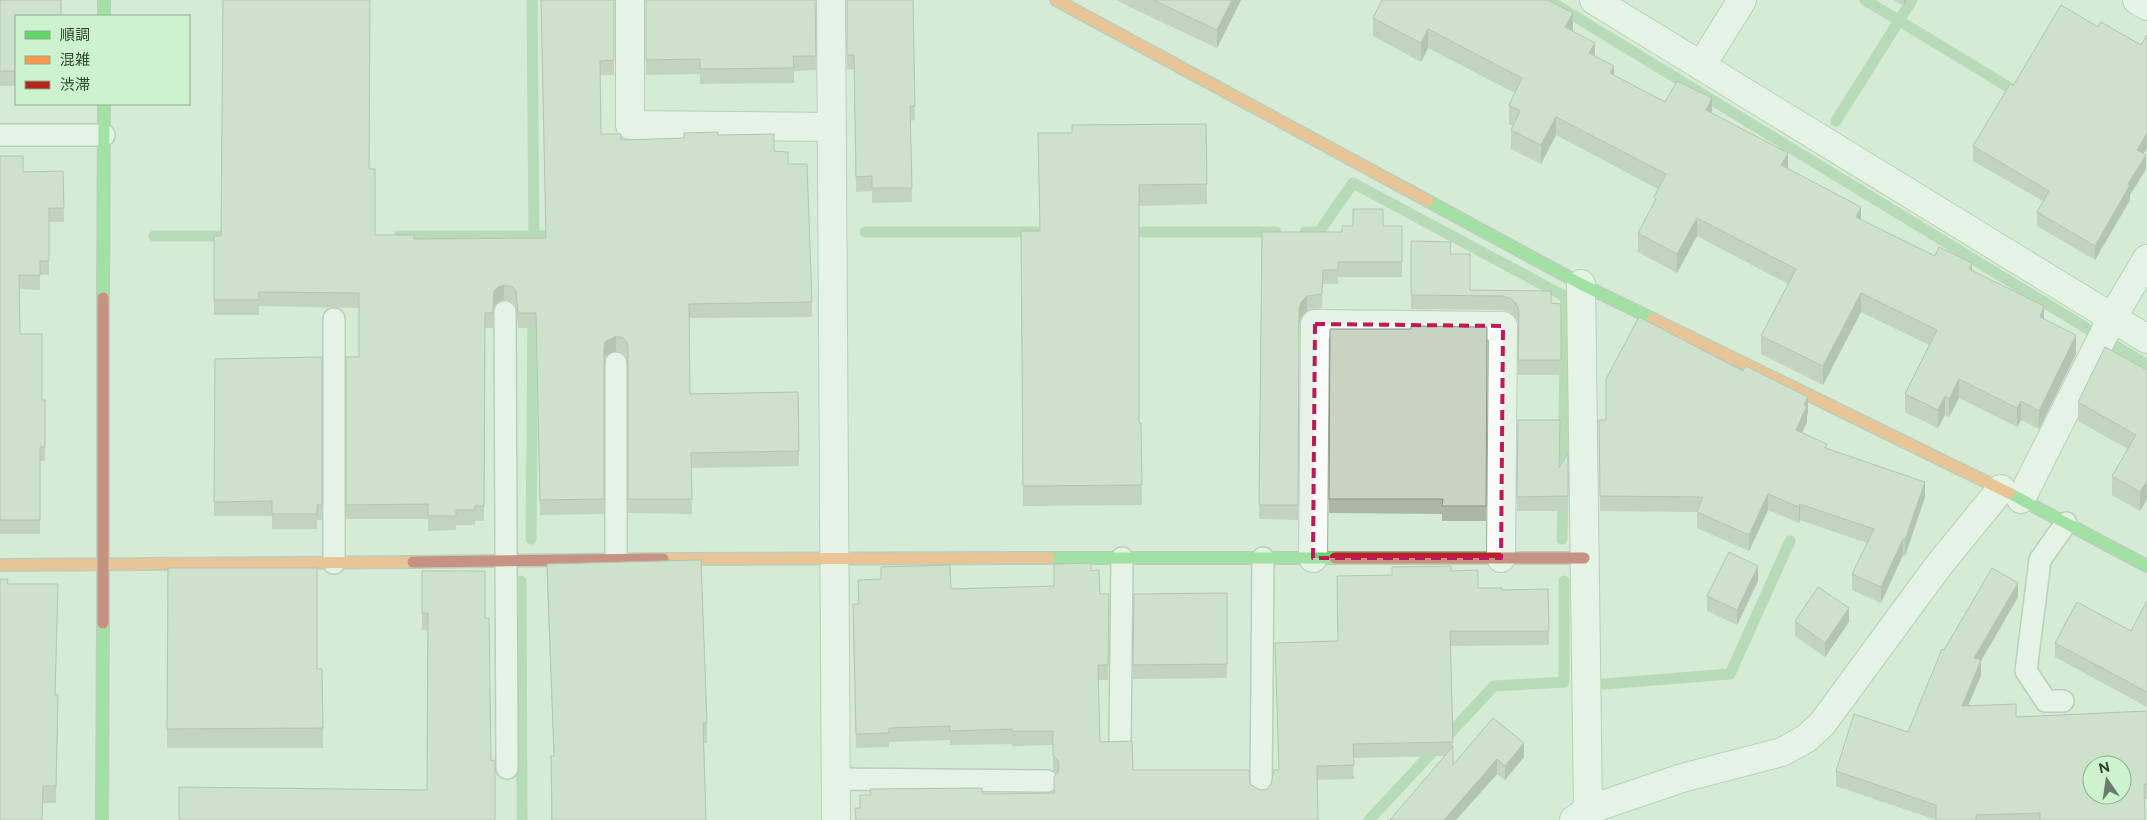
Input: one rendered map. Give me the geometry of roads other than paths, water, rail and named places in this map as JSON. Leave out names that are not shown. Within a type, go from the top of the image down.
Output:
[{"type":"street","points":[[104,0],[104,15]]},
{"type":"street","points":[[630,0],[630,125],[832,127]]},
{"type":"street","points":[[831,0],[836,820]]},
{"type":"street","points":[[1056,0],[1581,284],[2011,494],[2147,566]]},
{"type":"street","points":[[1594,0],[1701,66],[2105,331],[2147,339]]},
{"type":"street","points":[[1701,66],[1742,0]]},
{"type":"street","points":[[2137,0],[2147,6]]},
{"type":"street","points":[[102,820],[104,105]]},
{"type":"street","points":[[1581,284],[1584,558],[1581,815],[1626,810],[1682,778],[1782,752],[1807,738],[1822,724],[1939,565],[2011,494],[2147,259]]},
{"type":"street","points":[[1313,558],[1315,324],[1325,324],[1503,326],[1501,558]]},
{"type":"street","points":[[0,565],[835,558],[1584,558]]},
{"type":"lane","points":[[0,134],[104,135]]},
{"type":"lane","points":[[505,312],[506,768]]},
{"type":"lane","points":[[334,319],[334,562]]},
{"type":"lane","points":[[616,364],[616,559]]},
{"type":"lane","points":[[2063,701],[2046,701],[2026,670],[2040,560],[2066,523]]},
{"type":"lane","points":[[1120,741],[1122,558]]},
{"type":"lane","points":[[1261,792],[1263,558]]},
{"type":"lane","points":[[836,779],[1047,781]]},
{"type":"waterway","points":[[532,0],[534,243]]},
{"type":"waterway","points":[[1548,0],[2147,365]]},
{"type":"waterway","points":[[1865,0],[2020,94]]},
{"type":"waterway","points":[[1836,121],[1912,0]]},
{"type":"waterway","points":[[1305,232],[1319,232],[1353,183],[1566,297],[1563,475]]},
{"type":"waterway","points":[[865,232],[1036,232]]},
{"type":"waterway","points":[[1125,232],[1276,232]]},
{"type":"waterway","points":[[154,236],[228,236]]},
{"type":"waterway","points":[[399,236],[561,236]]},
{"type":"waterway","points":[[531,539],[533,314]]},
{"type":"waterway","points":[[1562,539],[1563,496]]},
{"type":"waterway","points":[[1604,684],[1730,674],[1790,541]]},
{"type":"waterway","points":[[521,581],[522,820]]},
{"type":"waterway","points":[[1369,820],[1494,686],[1564,682],[1564,581]]}]
